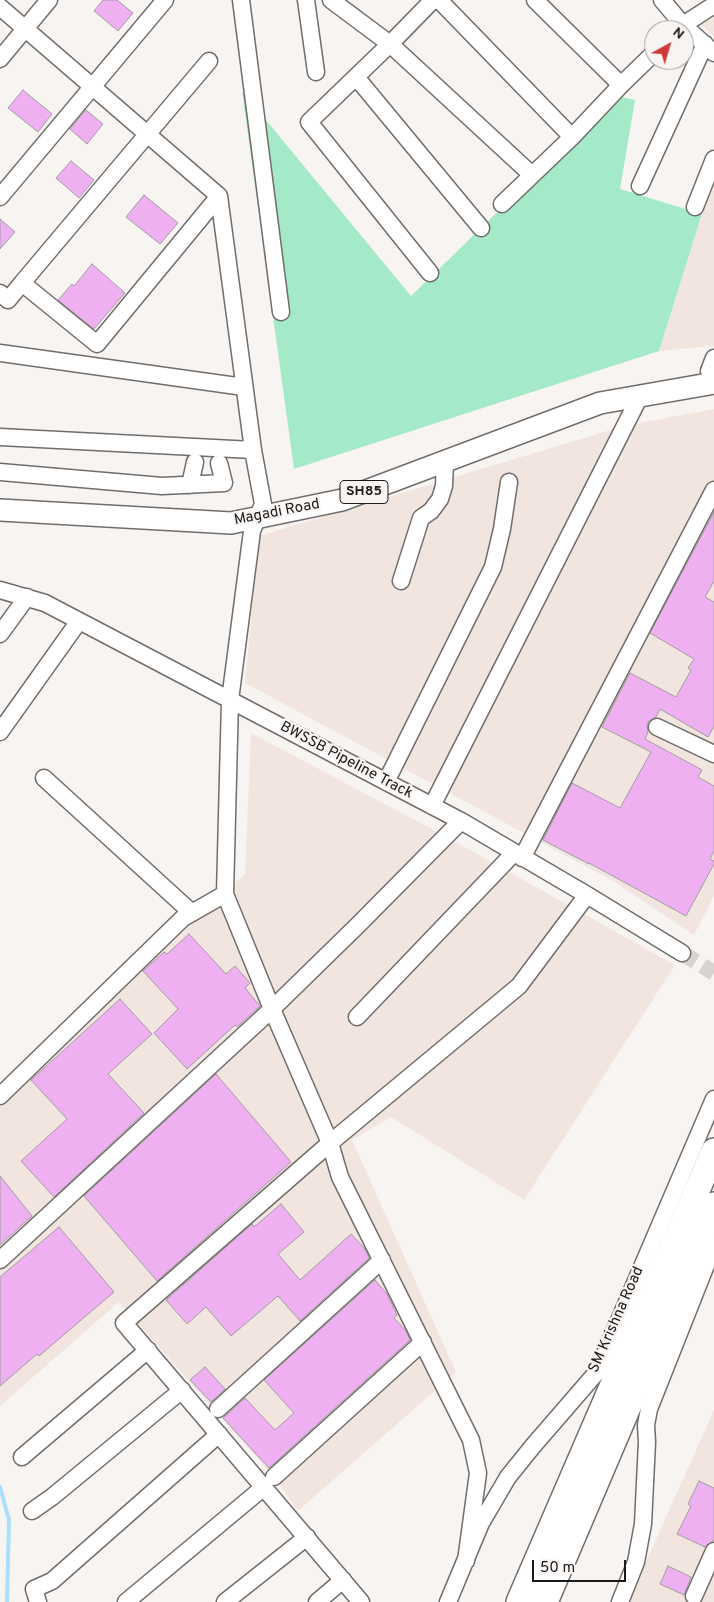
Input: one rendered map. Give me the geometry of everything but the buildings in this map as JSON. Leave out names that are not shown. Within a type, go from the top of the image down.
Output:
[{"type":"highway","name":"SM Krishna Road","points":[[519,1602],[714,1151]]},
{"type":"highway","points":[[545,1602],[714,1206]]},
{"type":"main road","name":"Magadi Road","points":[[0,498],[233,510],[261,510],[342,500],[600,403],[640,396],[713,371]]},
{"type":"main road","name":"Magadi Road","points":[[0,510],[231,523],[261,510],[342,488],[600,390],[713,371]]},
{"type":"street","points":[[0,59],[49,0]]},
{"type":"street","points":[[0,197],[165,0]]},
{"type":"street","points":[[241,0],[281,312]]},
{"type":"street","points":[[306,0],[316,72]]},
{"type":"street","points":[[331,0],[390,44],[532,175]]},
{"type":"street","points":[[430,273],[309,122],[433,0]]},
{"type":"street","points":[[439,0],[572,137]]},
{"type":"street","points":[[535,0],[621,84]]},
{"type":"street","points":[[662,0],[676,20]]},
{"type":"street","points":[[692,20],[714,5]]},
{"type":"street","points":[[0,7],[219,196],[261,510],[252,531],[230,700],[225,894],[330,1143],[340,1177],[471,1440],[478,1473],[466,1561]]},
{"type":"street","points":[[640,186],[709,49],[694,38]]},
{"type":"street","points":[[0,293],[8,300],[209,61]]},
{"type":"street","points":[[502,204],[572,137],[621,84],[644,62]]},
{"type":"street","points":[[356,77],[481,228]]},
{"type":"street","points":[[695,207],[714,159]]},
{"type":"street","points":[[22,283],[97,344],[219,196]]},
{"type":"street","points":[[0,353],[244,387]]},
{"type":"street","points":[[432,806],[640,396]]},
{"type":"street","points":[[0,437],[253,450]]},
{"type":"street","points":[[401,581],[421,518],[431,511],[440,499],[444,486],[445,461]]},
{"type":"street","points":[[190,484],[194,462]]},
{"type":"street","points":[[0,472],[162,486],[224,483],[219,464]]},
{"type":"street","points":[[386,782],[493,567],[502,529],[509,482]]},
{"type":"street","points":[[357,1017],[518,855],[714,490]]},
{"type":"street","name":"BWSSB Pipeline Track","points":[[0,590],[45,603],[461,821],[682,953]]},
{"type":"street","points":[[0,634],[27,598]]},
{"type":"street","points":[[0,732],[78,621]]},
{"type":"street","points":[[657,727],[714,754]]},
{"type":"street","points":[[44,778],[192,913]]},
{"type":"street","points":[[0,1260],[272,1008],[461,821]]},
{"type":"street","points":[[0,1096],[183,918],[225,894]]},
{"type":"street","points":[[361,1602],[307,1538],[269,1482],[219,1434],[124,1322],[330,1143],[518,986],[587,895]]},
{"type":"street","name":"SM Krishna Road","points":[[448,1602],[481,1523],[508,1477],[597,1372],[714,1099]]},
{"type":"street","points":[[620,1602],[636,1562],[643,1524],[647,1442],[646,1425],[649,1409],[714,1245]]},
{"type":"street","points":[[218,1409],[382,1260]]},
{"type":"street","points":[[126,1602],[269,1482],[422,1342]]},
{"type":"street","points":[[22,1457],[148,1350]]},
{"type":"street","points":[[32,1511],[52,1497],[182,1390]]},
{"type":"street","points":[[38,1602],[34,1589],[52,1581],[219,1434]]},
{"type":"street","points":[[225,1602],[307,1538]]},
{"type":"street","points":[[694,1596],[714,1551]]},
{"type":"street","points":[[317,1602],[343,1580]]},
{"type":"shaded area","points":[[714,18],[714,37],[701,24]]},
{"type":"shaded area","points":[[714,186],[714,346],[659,351],[702,214]]},
{"type":"shaded area","points":[[714,409],[714,896],[694,935],[613,881],[245,683],[259,536],[624,426]]},
{"type":"shaded area","points":[[251,733],[445,836],[675,965],[524,1200],[391,1117],[352,1140],[456,1372],[298,1511],[274,1477],[119,1302],[0,1406],[0,1103],[245,874]]},
{"type":"shaded area","points":[[714,1410],[714,1602],[628,1602]]},
{"type":"green space","points":[[242,91],[411,296],[617,96],[635,100],[620,189],[702,214],[659,351],[294,469]]},
{"type":"waterway","points":[[0,1487],[9,1520],[7,1602]]},
{"type":"tunnel","points":[[682,953],[714,973]]}]
